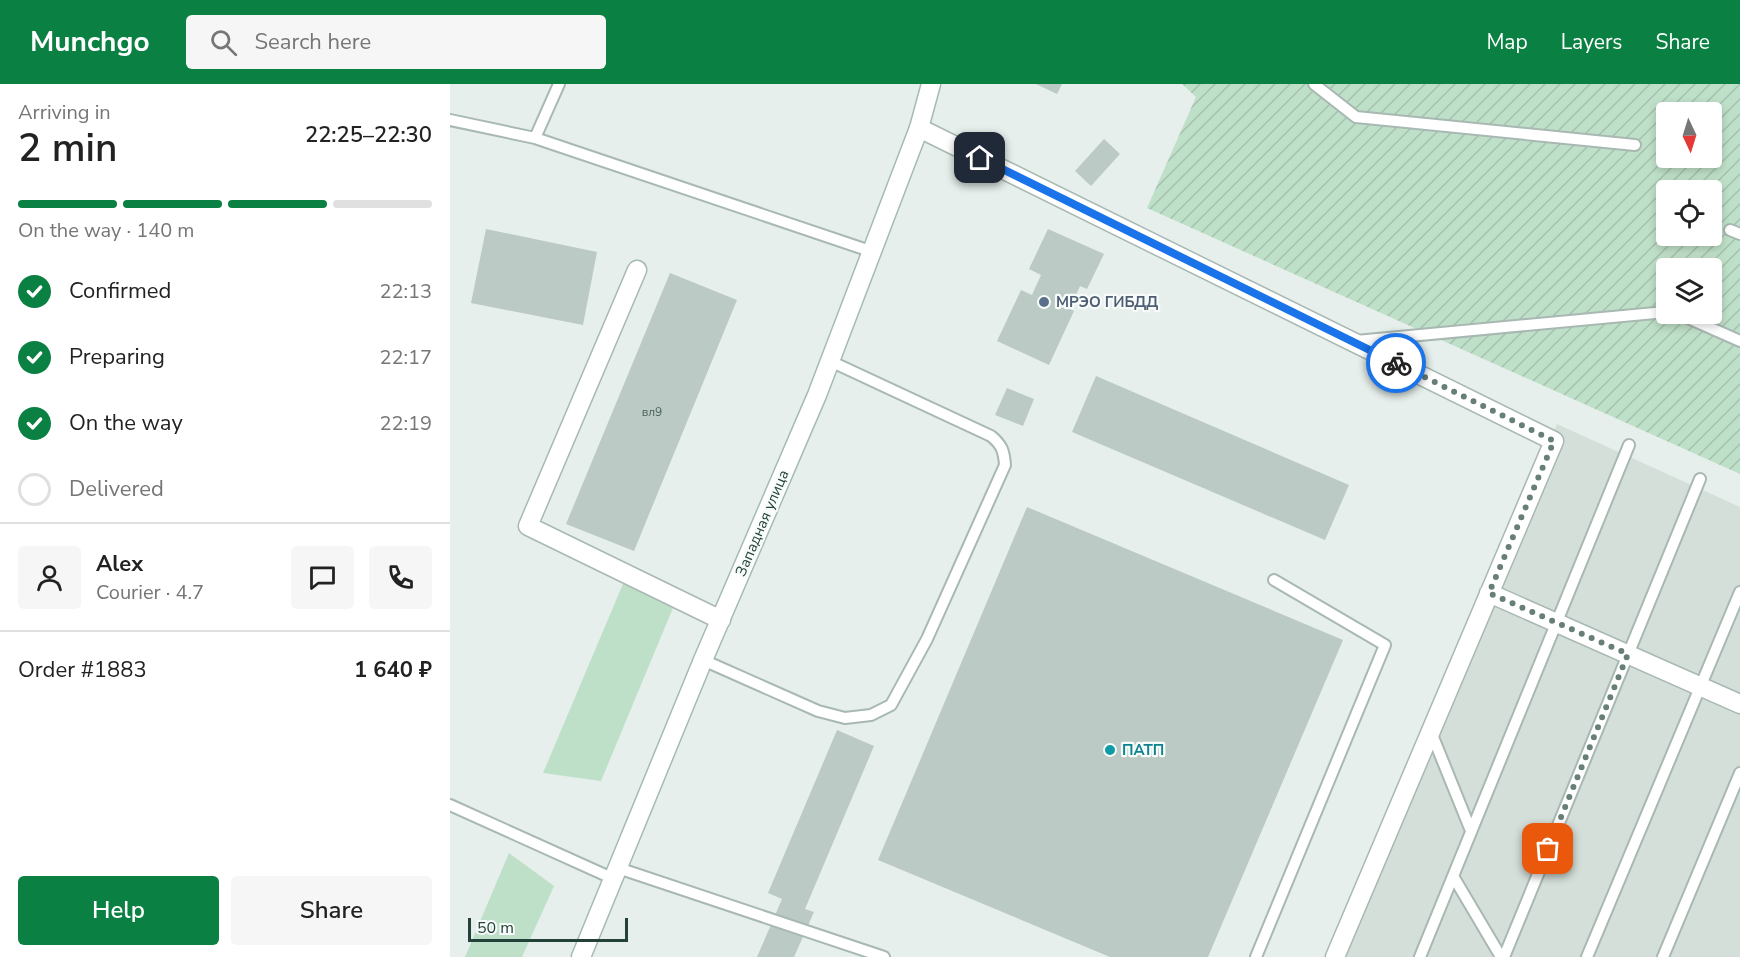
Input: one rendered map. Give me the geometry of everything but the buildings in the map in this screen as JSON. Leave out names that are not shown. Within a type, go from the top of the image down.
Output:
[{"type":"street","name":"Западная улица","points":[[581,957],[703,660],[831,361],[919,128],[932,84]]},
{"type":"street","points":[[919,128],[1554,441],[1335,957]]},
{"type":"street","points":[[637,270],[528,526],[721,620]]},
{"type":"street","points":[[1489,593],[1740,704]]},
{"type":"lane","points":[[535,138],[560,84]]},
{"type":"lane","points":[[1314,84],[1356,117],[1635,145]]},
{"type":"lane","points":[[450,120],[535,138],[873,252]]},
{"type":"lane","points":[[1353,342],[1656,313]]},
{"type":"lane","points":[[1702,324],[1740,340]]},
{"type":"lane","points":[[703,660],[818,711],[846,718],[872,715],[891,705],[927,639],[1005,465],[1004,452],[1000,443],[991,436],[831,361]]},
{"type":"lane","points":[[1420,957],[1629,445]]},
{"type":"lane","points":[[1502,957],[1700,479]]},
{"type":"lane","points":[[1256,957],[1385,645],[1274,580]]},
{"type":"lane","points":[[1587,957],[1740,592]]},
{"type":"lane","points":[[1431,732],[1472,831]]},
{"type":"lane","points":[[1663,957],[1740,773]]},
{"type":"lane","points":[[450,805],[616,874],[884,957]]},
{"type":"lane","points":[[1453,876],[1502,957]]},
{"type":"shaded area","points":[[1557,424],[1740,507],[1740,957],[1334,957]]},
{"type":"green space","points":[[1182,84],[1740,84],[1740,474],[1147,208],[1196,97]]},
{"type":"green space","points":[[628,572],[680,591],[601,781],[543,773]]},
{"type":"green space","points":[[509,853],[554,886],[522,957],[465,957]]},
{"type":"way so far","points":[[1396,363],[1554,441],[1489,593],[1628,654],[1548,849]]},
{"type":"place","name":"МРЭО ГИБДД","points":[[1044,302]]},
{"type":"place","name":"ПАТП","points":[[1110,750]]},
{"type":"route","points":[[980,158],[1396,363]]}]
